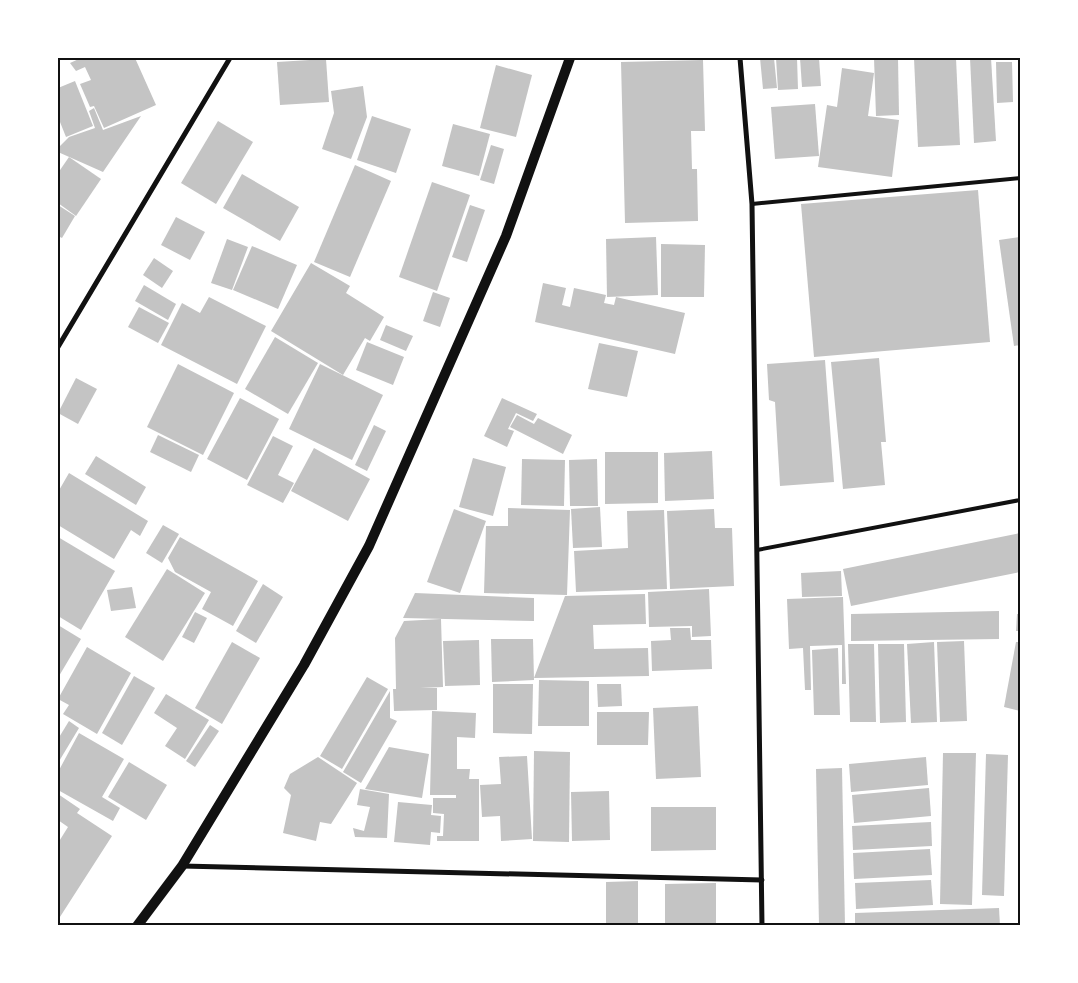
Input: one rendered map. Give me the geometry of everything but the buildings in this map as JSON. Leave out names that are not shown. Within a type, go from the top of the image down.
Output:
[{"type":"main road","points":[[136,926],[182,866],[304,665],[369,546],[506,236],[570,58]]},
{"type":"street","points":[[58,347],[230,58]]},
{"type":"street","points":[[740,58],[752,204],[762,926]]},
{"type":"street","points":[[182,866],[762,880]]},
{"type":"lane","points":[[752,204],[1020,178]]},
{"type":"lane","points":[[757,550],[1020,500]]}]
